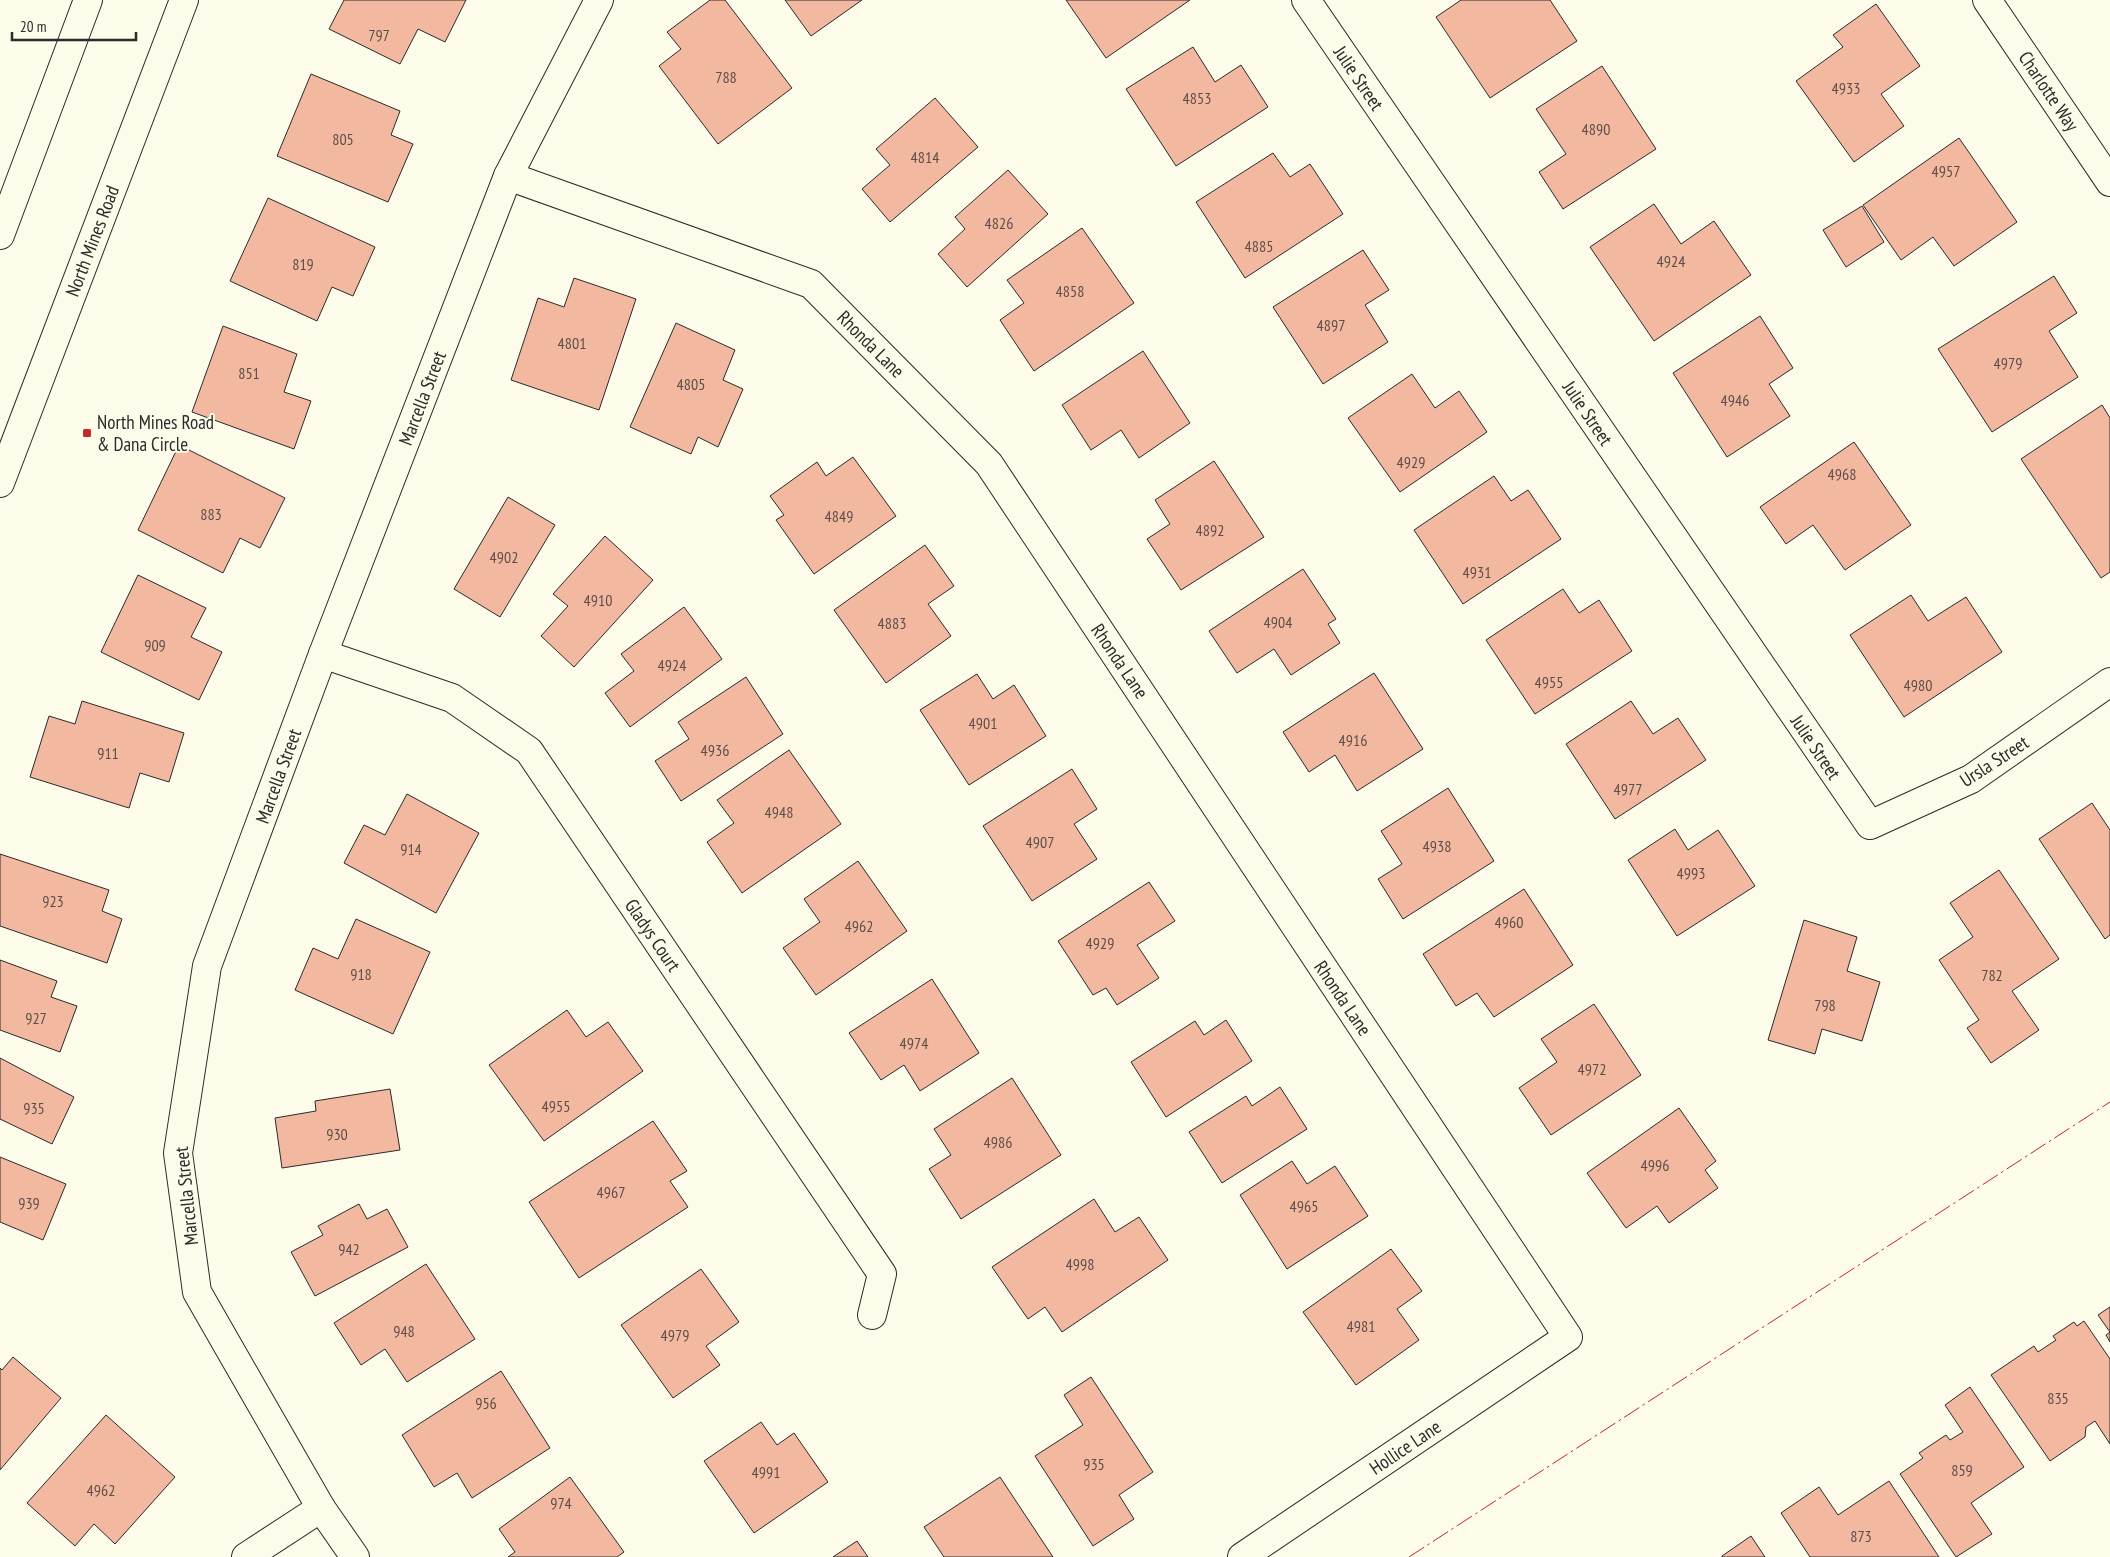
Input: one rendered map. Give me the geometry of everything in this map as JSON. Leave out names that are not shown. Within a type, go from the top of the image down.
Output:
[{"type":"street","points":[[0,235],[88,0]]},
{"type":"street","name":"North Mines Road","points":[[0,482],[184,0]]},
{"type":"street","name":"Marcella Street","points":[[355,1557],[321,1508],[197,1292],[178,1152],[207,966],[324,654],[508,176],[599,0]]},
{"type":"street","name":"Julie Street","points":[[1306,0],[1870,825]]},
{"type":"street","name":"Charlotte Way","points":[[1987,0],[2110,182]]},
{"type":"street","name":"Rhonda Lane","points":[[508,176],[811,284],[989,464],[1568,1337]]},
{"type":"street","name":"Gladys Court","points":[[324,654],[452,698],[529,751],[882,1274],[872,1315]]},
{"type":"street","name":"Ursla Street","points":[[1870,825],[1971,779],[2110,682]]},
{"type":"street","name":"Hollice Lane","points":[[1242,1557],[1568,1337]]},
{"type":"street","points":[[246,1557],[321,1508]]},
{"type":"building","points":[[344,0],[466,0],[445,42],[418,29],[400,64],[329,29]]},
{"type":"building","points":[[710,0],[725,0],[792,88],[718,144],[659,66],[681,49],[667,32]]},
{"type":"building","points":[[785,0],[862,0],[811,36]]},
{"type":"building","points":[[1066,0],[1190,0],[1106,58]]},
{"type":"building","points":[[1461,0],[1550,0],[1577,41],[1490,98],[1436,17]]},
{"type":"building","points":[[1876,4],[1920,66],[1881,94],[1904,126],[1854,162],[1796,81],[1843,47],[1833,35]]},
{"type":"building","points":[[1193,47],[1215,82],[1241,65],[1268,107],[1176,166],[1126,89]]},
{"type":"building","points":[[1602,66],[1656,149],[1563,209],[1539,172],[1566,154],[1536,109]]},
{"type":"building","points":[[311,74],[400,111],[391,135],[413,144],[388,202],[277,156]]},
{"type":"building","points":[[935,98],[978,147],[890,222],[862,189],[890,165],[876,149]]},
{"type":"building","points":[[1959,138],[2017,222],[1954,266],[1933,237],[1901,260],[1863,205]]},
{"type":"building","points":[[1273,153],[1290,177],[1310,164],[1343,214],[1245,278],[1196,202]]},
{"type":"building","points":[[1008,170],[1048,214],[967,287],[938,254],[965,229],[955,217]]},
{"type":"building","points":[[268,198],[375,247],[353,296],[332,287],[317,321],[230,281]]},
{"type":"building","points":[[1654,204],[1681,244],[1714,221],[1751,275],[1654,341],[1590,247]]},
{"type":"building","points":[[1862,206],[1884,242],[1846,267],[1823,230]]},
{"type":"building","points":[[1082,228],[1134,303],[1034,371],[1000,320],[1024,303],[1007,280]]},
{"type":"building","points":[[1363,250],[1389,290],[1365,305],[1388,342],[1323,384],[1273,307]]},
{"type":"building","points":[[2054,276],[2077,313],[2049,331],[2078,377],[1992,432],[1938,349]]},
{"type":"building","points":[[574,278],[636,299],[599,410],[511,380],[538,298],[564,307]]},
{"type":"building","points":[[1760,316],[1793,368],[1769,384],[1790,416],[1727,457],[1673,373]]},
{"type":"building","points":[[676,323],[735,350],[723,380],[743,389],[718,447],[698,437],[691,454],[630,427]]},
{"type":"building","points":[[223,326],[297,354],[284,392],[311,401],[294,449],[192,412]]},
{"type":"building","points":[[1143,351],[1190,423],[1139,458],[1121,430],[1091,450],[1062,405]]},
{"type":"building","points":[[1412,374],[1435,408],[1459,391],[1487,432],[1400,492],[1348,418]]},
{"type":"building","points":[[2102,405],[2110,418],[2110,572],[2101,578],[2021,459]]},
{"type":"building","points":[[1854,442],[1911,525],[1845,570],[1813,525],[1786,544],[1760,507]]},
{"type":"building","points":[[179,445],[285,498],[260,548],[240,538],[223,573],[138,530]]},
{"type":"building","points":[[853,457],[896,516],[814,574],[776,520],[784,515],[770,496],[817,462],[826,476]]},
{"type":"building","points":[[1214,461],[1264,537],[1181,590],[1147,539],[1170,524],[1155,500]]},
{"type":"building","points":[[1494,476],[1511,501],[1528,490],[1561,539],[1463,604],[1414,530]]},
{"type":"building","points":[[508,497],[555,525],[500,617],[454,589]]},
{"type":"building","points":[[605,536],[653,580],[574,667],[541,636],[568,606],[553,594]]},
{"type":"building","points":[[925,545],[954,586],[928,604],[951,636],[886,683],[834,610]]},
{"type":"building","points":[[1303,569],[1336,619],[1328,624],[1340,643],[1291,675],[1274,649],[1237,673],[1209,631]]},
{"type":"building","points":[[138,575],[206,608],[191,637],[222,652],[199,700],[101,652]]},
{"type":"building","points":[[1563,589],[1579,613],[1599,600],[1632,651],[1535,714],[1486,640]]},
{"type":"building","points":[[1911,595],[1928,621],[1966,597],[2002,652],[1904,717],[1850,635]]},
{"type":"building","points":[[684,607],[722,659],[630,727],[605,693],[634,671],[621,654]]},
{"type":"building","points":[[1374,673],[1423,749],[1357,791],[1335,755],[1309,772],[1283,732]]},
{"type":"building","points":[[977,674],[993,699],[1014,685],[1046,736],[969,785],[920,710]]},
{"type":"building","points":[[746,677],[783,734],[681,801],[655,761],[689,739],[678,722]]},
{"type":"building","points":[[82,701],[184,733],[169,782],[140,773],[129,808],[30,777],[49,716],[75,724]]},
{"type":"building","points":[[1631,701],[1653,734],[1678,718],[1706,760],[1615,819],[1566,744]]},
{"type":"building","points":[[789,750],[841,824],[742,893],[707,842],[734,823],[717,800]]},
{"type":"building","points":[[1072,769],[1097,809],[1074,824],[1097,859],[1032,901],[983,826]]},
{"type":"building","points":[[1448,788],[1494,861],[1403,919],[1378,879],[1402,864],[1381,831]]},
{"type":"building","points":[[407,794],[479,833],[436,913],[344,863],[364,825],[385,835]]},
{"type":"building","points":[[2092,803],[2110,830],[2110,935],[2105,939],[2039,839]]},
{"type":"building","points":[[1675,829],[1688,850],[1718,830],[1755,886],[1677,936],[1628,860]]},
{"type":"building","points":[[0,854],[109,890],[102,911],[122,919],[107,963],[0,926]]},
{"type":"building","points":[[858,861],[907,931],[816,995],[783,948],[820,922],[804,899]]},
{"type":"building","points":[[1999,870],[2059,959],[2012,991],[2039,1030],[1991,1063],[1967,1028],[1979,1020],[1939,960],[1973,937],[1950,903]]},
{"type":"building","points":[[1149,882],[1175,921],[1137,945],[1159,978],[1117,1005],[1106,988],[1093,995],[1058,941]]},
{"type":"building","points":[[1524,889],[1573,965],[1494,1017],[1477,993],[1456,1006],[1423,954]]},
{"type":"building","points":[[356,919],[430,952],[393,1034],[295,990],[313,948],[338,959]]},
{"type":"building","points":[[1804,920],[1857,937],[1847,971],[1880,982],[1862,1041],[1822,1029],[1815,1054],[1768,1040]]},
{"type":"building","points":[[0,960],[57,981],[51,997],[77,1006],[60,1052],[0,1030]]},
{"type":"building","points":[[932,979],[979,1053],[920,1091],[904,1065],[881,1080],[849,1033]]},
{"type":"building","points":[[1594,1004],[1641,1075],[1551,1135],[1519,1088],[1557,1062],[1541,1039]]},
{"type":"building","points":[[567,1010],[586,1037],[608,1022],[643,1071],[544,1141],[489,1065]]},
{"type":"building","points":[[1226,1020],[1252,1061],[1166,1117],[1131,1062],[1195,1021],[1204,1035]]},
{"type":"building","points":[[0,1058],[74,1097],[52,1144],[0,1119]]},
{"type":"building","points":[[1012,1078],[1061,1155],[961,1219],[929,1169],[951,1155],[934,1129]]},
{"type":"building","points":[[1280,1087],[1307,1129],[1222,1183],[1189,1132],[1246,1096],[1252,1106]]},
{"type":"building","points":[[390,1089],[400,1150],[282,1168],[275,1118],[316,1111],[315,1101]]},
{"type":"building","points":[[1679,1108],[1716,1161],[1705,1170],[1718,1188],[1669,1223],[1657,1206],[1626,1228],[1587,1173]]},
{"type":"building","points":[[653,1121],[687,1171],[670,1181],[688,1207],[579,1278],[529,1202]]},
{"type":"building","points":[[0,1157],[66,1184],[43,1240],[0,1222]]},
{"type":"building","points":[[1292,1161],[1307,1184],[1335,1166],[1368,1216],[1287,1269],[1240,1195]]},
{"type":"building","points":[[1094,1199],[1115,1232],[1139,1217],[1168,1260],[1062,1332],[1045,1307],[1028,1319],[992,1267]]},
{"type":"building","points":[[359,1204],[367,1219],[387,1209],[408,1247],[315,1296],[291,1252],[323,1235],[318,1226]]},
{"type":"building","points":[[1391,1249],[1422,1291],[1397,1309],[1419,1340],[1356,1385],[1303,1312]]},
{"type":"building","points":[[426,1264],[475,1339],[407,1382],[385,1349],[361,1365],[334,1323]]},
{"type":"building","points":[[701,1269],[739,1322],[706,1346],[720,1365],[673,1398],[621,1325]]},
{"type":"building","points":[[2110,1307],[2110,1332],[2098,1315]]},
{"type":"building","points":[[2084,1321],[2110,1359],[2110,1444],[2095,1421],[2086,1427],[2085,1437],[2050,1461],[1991,1375],[2034,1346],[2038,1352],[2056,1340],[2053,1336],[2074,1322],[2077,1326]]},
{"type":"building","points":[[2110,1332],[2110,1342],[2106,1335]]},
{"type":"building","points":[[13,1357],[61,1398],[0,1470],[0,1368],[2,1370]]},
{"type":"building","points":[[501,1371],[550,1448],[472,1498],[457,1473],[434,1487],[402,1435]]},
{"type":"building","points":[[1091,1377],[1153,1472],[1119,1495],[1134,1519],[1093,1546],[1035,1456],[1083,1425],[1064,1395]]},
{"type":"building","points":[[1970,1387],[2024,1467],[1971,1503],[1992,1534],[1956,1557],[1900,1474],[1923,1458],[1919,1453],[1946,1435],[1950,1440],[1963,1432],[1945,1405]]},
{"type":"building","points":[[106,1415],[175,1477],[115,1544],[94,1524],[75,1546],[27,1503]]},
{"type":"building","points":[[761,1422],[777,1445],[794,1433],[828,1482],[754,1533],[704,1461]]},
{"type":"building","points":[[570,1477],[624,1552],[617,1557],[508,1557],[515,1552],[499,1529]]},
{"type":"building","points":[[1000,1477],[1053,1557],[944,1557],[924,1527]]},
{"type":"building","points":[[1889,1481],[1939,1557],[1810,1557],[1781,1513],[1819,1487],[1838,1515]]},
{"type":"building","points":[[1751,1536],[1765,1557],[1722,1557],[1722,1556]]},
{"type":"building","points":[[857,1541],[868,1557],[833,1557]]},
{"type":"power","points":[[1409,1557],[2110,1102]]},
{"type":"place","name":"North Mines Road & Dana Circle","points":[[87,433]]}]
